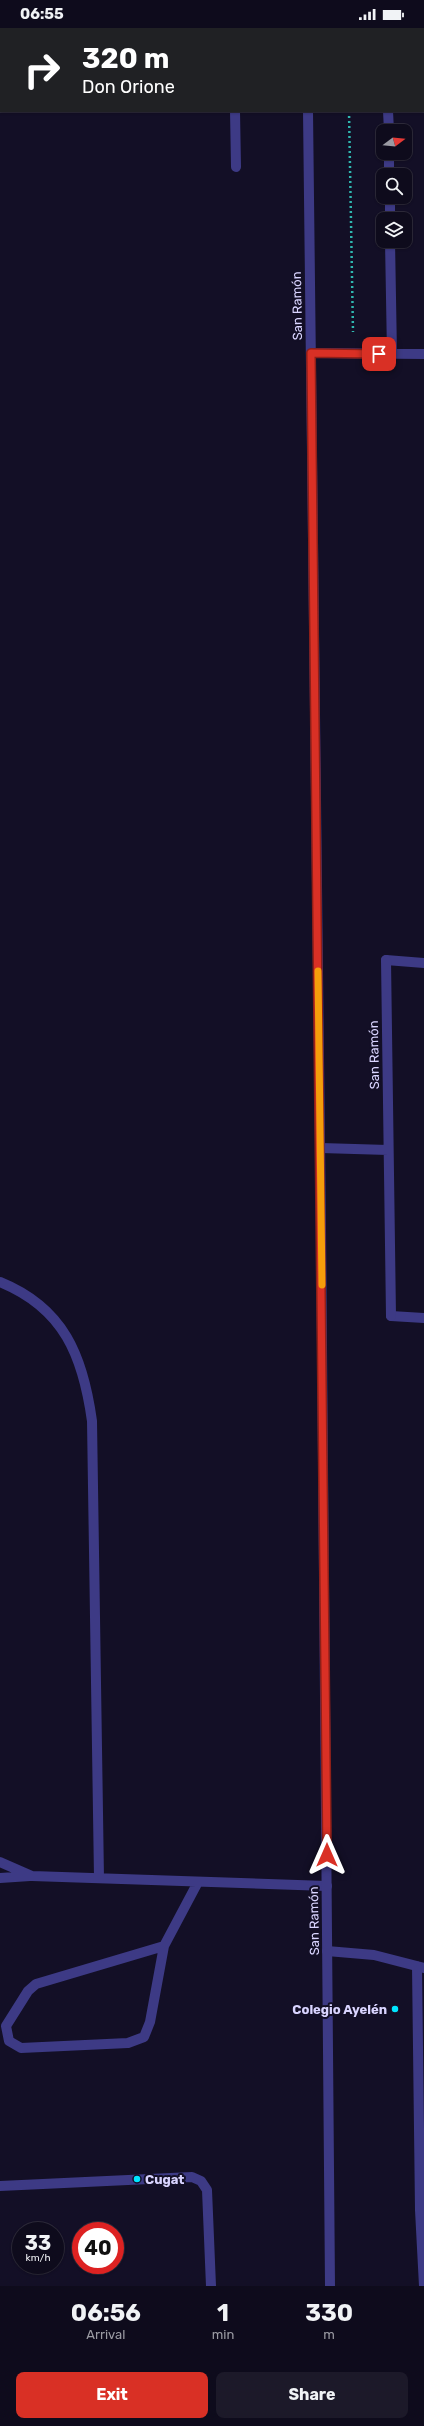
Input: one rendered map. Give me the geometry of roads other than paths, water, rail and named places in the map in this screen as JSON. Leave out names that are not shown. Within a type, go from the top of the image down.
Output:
[{"type":"street","points":[[235,112],[236,167]]},
{"type":"street","name":"San Ramón","points":[[308,112],[321,1148],[330,2286]]},
{"type":"street","points":[[388,112],[388,124]]},
{"type":"street","points":[[390,248],[392,354]]},
{"type":"street","points":[[311,353],[424,354]]},
{"type":"street","name":"San Ramón","points":[[424,962],[386,960],[391,1316],[424,1318]]},
{"type":"street","points":[[321,1148],[388,1150]]},
{"type":"street","points":[[0,1282],[18,1289],[38,1303],[56,1321],[70,1341],[88,1392],[92,1421],[99,1878]]},
{"type":"street","points":[[0,1862],[32,1876]]},
{"type":"street","points":[[0,1878],[32,1876],[327,1886]]},
{"type":"street","points":[[164,1946],[36,1984],[28,1991],[6,2026],[9,2041],[21,2048],[128,2043],[144,2037],[150,2022],[164,1946],[198,1882]]},
{"type":"street","points":[[328,1951],[374,1955],[421,1967],[420,2210],[424,2286]]},
{"type":"street","points":[[0,2186],[192,2177],[202,2181],[207,2190],[211,2286]]},
{"type":"place","name":"Colegio Ayelén","points":[[395,2009]]},
{"type":"place","name":"Cugat","points":[[137,2179]]}]
